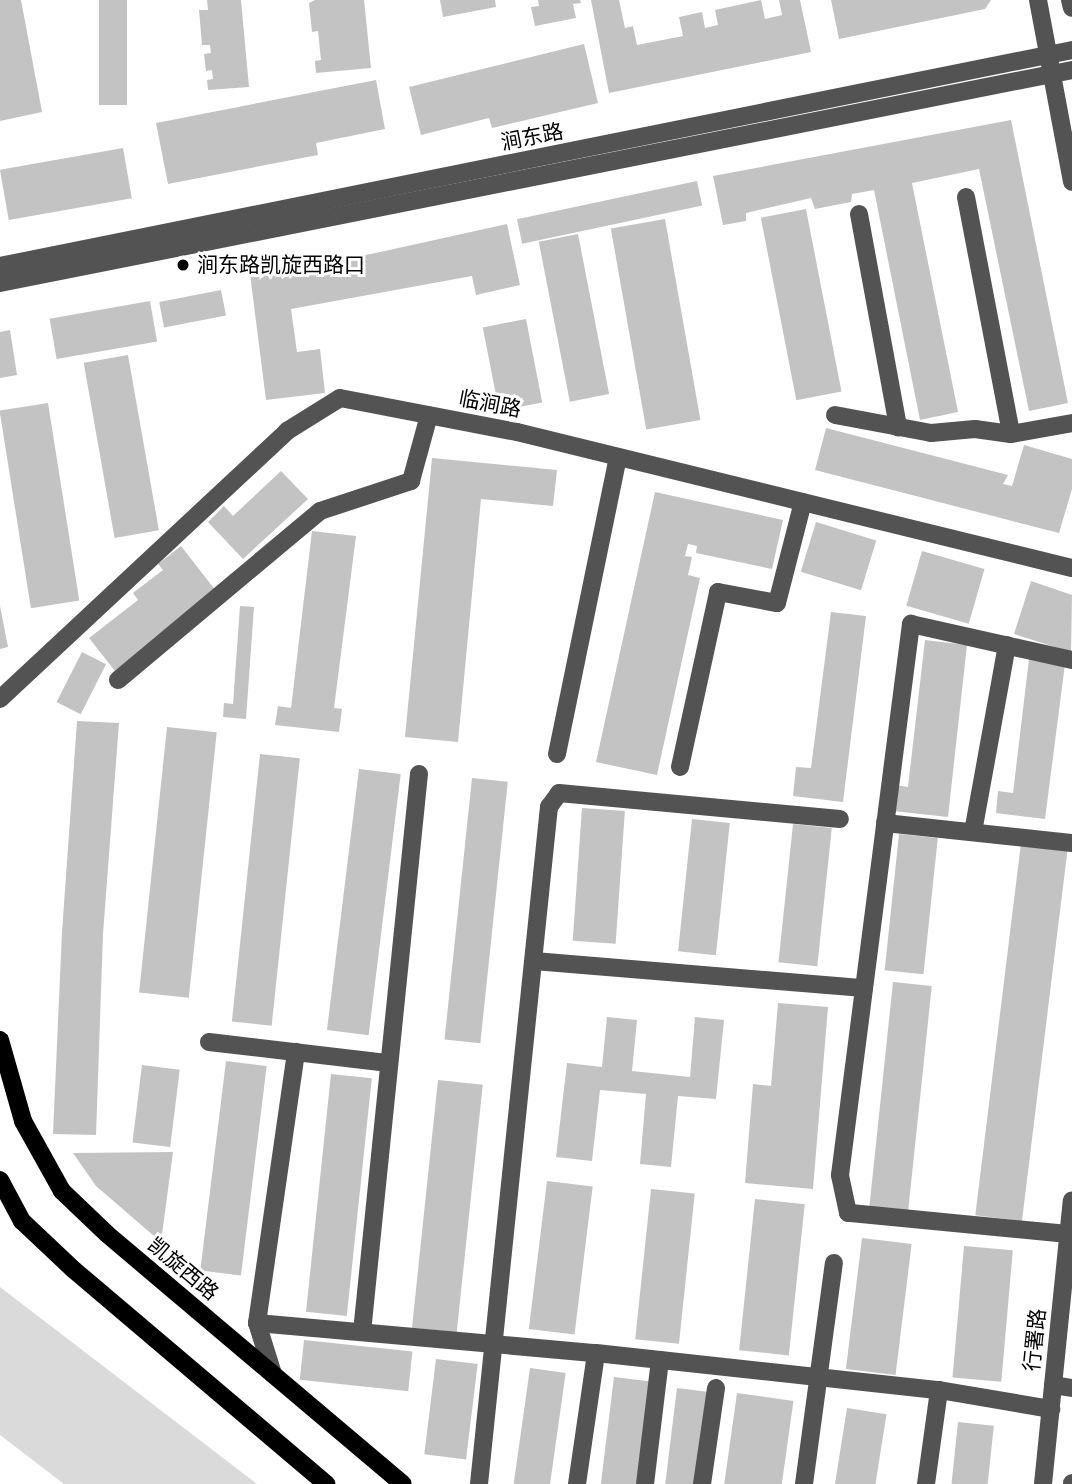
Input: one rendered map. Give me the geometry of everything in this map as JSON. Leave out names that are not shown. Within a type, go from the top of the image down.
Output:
[{"type":"main road","name":"凯旋西路","points":[[0,1040],[23,1121],[62,1191],[107,1234],[402,1484]]},
{"type":"main road","points":[[0,1180],[22,1221],[74,1270],[326,1484]]},
{"type":"street","points":[[1038,0],[1072,182]]},
{"type":"street","points":[[1070,0],[1072,8]]},
{"type":"street","name":"涧东路","points":[[0,283],[1050,65],[1072,50]]},
{"type":"street","name":"涧东路","points":[[0,267],[1050,65],[1072,70]]},
{"type":"street","points":[[966,197],[1011,434]]},
{"type":"street","points":[[859,214],[898,427]]},
{"type":"street","name":"临涧路","points":[[0,699],[287,431],[340,398],[517,432],[1072,568]]},
{"type":"street","points":[[118,680],[320,511],[411,481],[429,415]]},
{"type":"street","points":[[835,415],[931,433],[975,429],[1011,434],[1072,423]]},
{"type":"street","points":[[557,754],[618,457]]},
{"type":"street","points":[[680,766],[718,592],[778,603],[803,502]]},
{"type":"street","points":[[1068,1234],[848,1213],[840,1175],[911,624],[1072,660]]},
{"type":"street","points":[[973,832],[1007,645]]},
{"type":"street","points":[[362,1332],[419,774]]},
{"type":"street","points":[[479,1484],[496,1344],[549,807],[559,793],[840,819]]},
{"type":"street","points":[[885,823],[1072,843]]},
{"type":"street","points":[[534,961],[864,988]]},
{"type":"street","points":[[209,1042],[389,1063]]},
{"type":"street","points":[[273,1374],[257,1323],[296,1052]]},
{"type":"street","points":[[0,1196],[22,1221]]},
{"type":"street","name":"行署路","points":[[1043,1484],[1072,1200]]},
{"type":"street","points":[[804,1484],[834,1262]]},
{"type":"street","points":[[257,1323],[596,1353],[939,1390],[1051,1409]]},
{"type":"street","points":[[577,1484],[596,1353]]},
{"type":"street","points":[[645,1484],[660,1360]]},
{"type":"street","points":[[1053,1385],[1072,1388]]},
{"type":"street","points":[[702,1484],[716,1388]]},
{"type":"street","points":[[926,1484],[939,1390]]},
{"type":"shaded area","points":[[0,1287],[257,1484],[64,1484],[0,1435]]},
{"type":"building","points":[[0,0],[21,0],[42,112],[0,121]]},
{"type":"building","points":[[99,0],[127,0],[127,105],[99,105]]},
{"type":"building","points":[[207,0],[241,0],[249,87],[208,90],[207,80],[213,79],[212,70],[206,71],[204,54],[211,53],[210,45],[202,45],[199,10],[208,10]]},
{"type":"building","points":[[315,0],[364,0],[371,68],[316,73],[315,61],[321,60],[318,31],[312,32],[309,3]]},
{"type":"building","points":[[440,0],[495,0],[496,7],[443,17]]},
{"type":"building","points":[[538,0],[580,0],[581,3],[573,4],[576,18],[535,26],[531,7],[539,6]]},
{"type":"building","points":[[591,0],[619,0],[625,28],[633,26],[637,45],[683,36],[679,17],[702,12],[705,28],[718,25],[715,10],[761,0],[765,19],[782,15],[779,0],[800,0],[811,52],[609,93]]},
{"type":"building","points":[[831,0],[991,0],[985,9],[839,39]]},
{"type":"building","points":[[584,44],[598,103],[492,128],[489,118],[421,135],[409,87]]},
{"type":"building","points":[[376,80],[385,129],[316,143],[318,155],[168,184],[156,123]]},
{"type":"building","points":[[1011,120],[1068,403],[1029,411],[979,169],[912,183],[958,412],[920,420],[874,190],[852,194],[851,202],[815,209],[811,198],[746,213],[746,221],[723,225],[713,176]]},
{"type":"building","points":[[123,148],[132,198],[9,220],[0,170]]},
{"type":"building","points":[[697,181],[702,205],[522,244],[517,219]]},
{"type":"building","points":[[806,209],[841,392],[796,400],[761,218]]},
{"type":"building","points":[[665,219],[700,420],[646,429],[611,229]]},
{"type":"building","points":[[507,224],[520,285],[476,295],[472,276],[291,309],[297,352],[320,349],[325,393],[266,400],[250,274],[371,254]]},
{"type":"building","points":[[578,234],[609,394],[570,402],[539,242]]},
{"type":"building","points":[[221,290],[226,316],[164,328],[159,302]]},
{"type":"building","points":[[150,301],[157,341],[57,359],[50,319]]},
{"type":"building","points":[[526,319],[542,402],[499,411],[483,327]]},
{"type":"building","points":[[10,330],[17,375],[0,378],[0,332]]},
{"type":"building","points":[[128,355],[159,530],[115,538],[84,363]]},
{"type":"building","points":[[48,403],[79,601],[31,608],[0,411]]},
{"type":"building","points":[[826,428],[1008,475],[1003,484],[1012,486],[1024,445],[1072,459],[1072,489],[1059,533],[815,470]]},
{"type":"building","points":[[432,458],[557,470],[553,506],[481,499],[458,742],[405,737]]},
{"type":"building","points":[[281,471],[308,499],[243,559],[208,522],[224,506],[233,516]]},
{"type":"building","points":[[655,492],[783,520],[772,569],[696,553],[697,546],[688,544],[685,556],[692,557],[688,575],[700,578],[657,775],[596,762]]},
{"type":"building","points":[[816,522],[876,540],[861,590],[801,572]]},
{"type":"building","points":[[312,531],[356,536],[334,708],[342,709],[339,732],[275,725],[278,706],[291,708]]},
{"type":"building","points":[[181,546],[216,591],[115,671],[89,638],[138,600],[133,593],[163,570],[158,564]]},
{"type":"building","points":[[922,551],[984,569],[969,624],[906,606]]},
{"type":"building","points":[[1031,581],[1072,595],[1071,652],[1014,634]]},
{"type":"building","points":[[0,606],[8,647],[0,649]]},
{"type":"building","points":[[240,606],[254,607],[246,719],[223,717],[224,703],[233,704]]},
{"type":"building","points":[[831,612],[866,616],[843,802],[793,796],[796,767],[811,768]]},
{"type":"building","points":[[925,640],[967,645],[948,817],[893,811],[895,785],[908,787]]},
{"type":"building","points":[[82,652],[106,664],[81,714],[57,702]]},
{"type":"building","points":[[1029,659],[1065,664],[1045,819],[996,813],[998,791],[1013,793]]},
{"type":"building","points":[[77,721],[119,723],[103,934],[96,1135],[53,1134],[62,932]]},
{"type":"building","points":[[167,727],[217,732],[189,998],[139,993]]},
{"type":"building","points":[[260,754],[300,758],[272,1026],[232,1022]]},
{"type":"building","points":[[359,769],[401,774],[369,1035],[327,1030]]},
{"type":"building","points":[[472,778],[508,782],[480,1043],[445,1040]]},
{"type":"building","points":[[582,808],[625,811],[616,944],[573,941]]},
{"type":"building","points":[[692,819],[730,823],[716,955],[678,951]]},
{"type":"building","points":[[793,824],[832,828],[817,966],[778,962]]},
{"type":"building","points":[[899,834],[938,838],[923,974],[885,970]]},
{"type":"building","points":[[1021,843],[1068,849],[1022,1221],[975,1215]]},
{"type":"building","points":[[893,982],[932,986],[908,1211],[869,1207]]},
{"type":"building","points":[[778,1003],[828,1007],[813,1189],[745,1183],[753,1084],[771,1086]]},
{"type":"building","points":[[607,1017],[637,1020],[632,1071],[690,1077],[695,1017],[724,1020],[716,1099],[678,1096],[671,1167],[640,1164],[646,1094],[600,1090],[592,1161],[556,1157],[567,1063],[602,1067]]},
{"type":"building","points":[[226,1061],[267,1066],[241,1275],[200,1270]]},
{"type":"building","points":[[142,1065],[180,1070],[170,1147],[132,1142]]},
{"type":"building","points":[[331,1074],[372,1078],[347,1316],[306,1312]]},
{"type":"building","points":[[438,1080],[483,1085],[457,1332],[412,1328]]},
{"type":"building","points":[[173,1152],[161,1242],[96,1186],[73,1153]]},
{"type":"building","points":[[547,1181],[593,1187],[574,1334],[529,1329]]},
{"type":"building","points":[[651,1189],[695,1194],[679,1344],[635,1339]]},
{"type":"building","points":[[755,1199],[805,1204],[789,1355],[739,1350]]},
{"type":"building","points":[[862,1238],[912,1244],[896,1375],[846,1369]]},
{"type":"building","points":[[964,1246],[1013,1250],[1001,1382],[952,1377]]},
{"type":"building","points":[[304,1340],[412,1351],[408,1391],[300,1380]]},
{"type":"building","points":[[436,1359],[478,1364],[466,1459],[424,1454]]},
{"type":"building","points":[[530,1368],[566,1373],[550,1484],[514,1484]]},
{"type":"building","points":[[614,1377],[653,1382],[640,1484],[601,1484]]},
{"type":"building","points":[[677,1388],[709,1392],[697,1484],[665,1484]]},
{"type":"building","points":[[737,1393],[793,1401],[782,1484],[724,1484]]},
{"type":"building","points":[[847,1408],[887,1414],[875,1484],[835,1484]]},
{"type":"building","points":[[958,1422],[994,1426],[988,1484],[952,1484]]},
{"type":"place","name":"涧东路凯旋西路口","points":[[183,265]]}]
